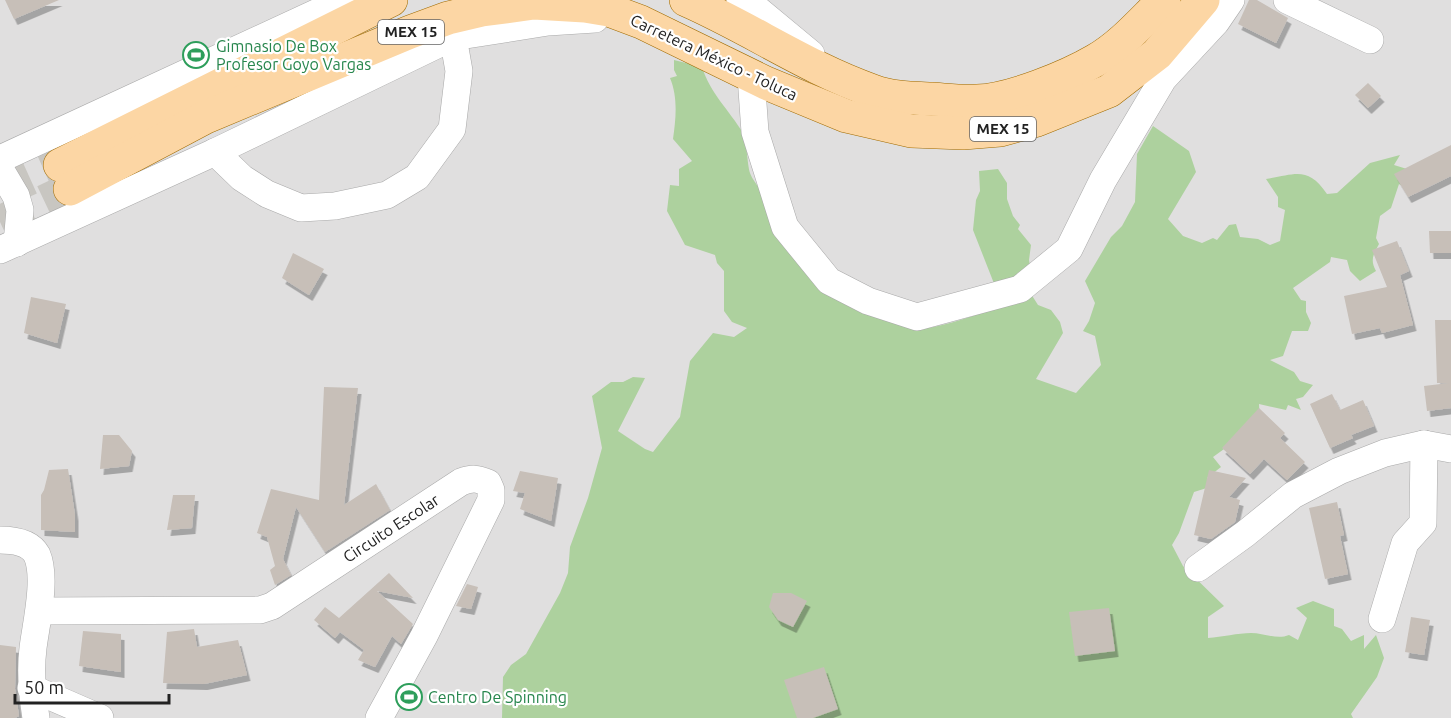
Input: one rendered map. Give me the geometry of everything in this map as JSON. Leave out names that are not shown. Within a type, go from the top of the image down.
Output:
[{"type":"main road","name":"Carretera México - Toluca","points":[[391,0],[65,177],[410,32],[448,18],[482,10],[534,3],[609,10],[627,16],[751,76],[846,116],[911,131],[963,133],[1000,130],[1037,120],[1109,91],[1157,54],[1203,0]]},
{"type":"main road","name":"MEX 15","points":[[686,0],[842,79],[876,92],[902,98],[978,101],[1040,86],[1097,60],[1164,0]]},
{"type":"street","points":[[0,159],[344,0]]},
{"type":"street","points":[[740,0],[758,10],[842,79]]},
{"type":"street","points":[[751,76],[755,132],[785,227],[829,280],[868,301],[917,318],[1020,290],[1069,249],[1103,180],[1163,79],[1216,22],[1231,0]]},
{"type":"street","points":[[1287,0],[1370,40]]},
{"type":"street","points":[[8,246],[215,152],[453,37],[548,21],[627,16]]},
{"type":"street","points":[[215,152],[250,184],[267,194],[302,208],[334,206],[387,195],[417,177],[452,129],[459,71],[453,37]]},
{"type":"street","points":[[0,169],[16,196],[20,210],[8,246]]},
{"type":"street","points":[[1198,568],[1293,495],[1339,471],[1385,453],[1424,444],[1451,449]]},
{"type":"street","points":[[1382,619],[1405,543],[1423,524],[1424,444]]},
{"type":"street","name":"Circuito Escolar","points":[[40,610],[260,610],[272,606],[461,482],[479,478],[488,483],[491,500],[429,626],[379,718]]},
{"type":"street","points":[[0,540],[21,542],[31,548],[37,556],[40,572],[40,610],[33,648],[31,688],[36,718]]},
{"type":"street","points":[[31,688],[100,718]]},
{"type":"shaded area","points":[[0,0],[1451,0],[1451,718],[0,718]]},
{"type":"green space","points":[[674,60],[702,67],[715,93],[743,133],[752,178],[793,232],[831,268],[913,329],[942,325],[991,310],[995,286],[973,230],[976,200],[980,191],[979,171],[998,169],[1007,183],[1007,199],[1013,216],[1020,225],[1018,229],[1031,245],[1029,260],[1033,284],[1024,283],[1038,305],[1051,310],[1060,322],[1063,333],[1036,379],[1076,393],[1101,365],[1095,336],[1083,331],[1095,303],[1085,281],[1111,237],[1122,226],[1135,202],[1137,154],[1153,126],[1189,151],[1196,172],[1168,219],[1183,236],[1202,243],[1213,238],[1217,240],[1229,225],[1236,224],[1240,237],[1258,239],[1270,245],[1280,241],[1285,210],[1278,207],[1278,197],[1266,179],[1301,174],[1314,179],[1327,194],[1337,193],[1370,163],[1400,155],[1394,165],[1407,169],[1403,186],[1399,184],[1391,208],[1380,216],[1376,238],[1379,244],[1373,261],[1376,271],[1360,281],[1350,271],[1347,260],[1331,257],[1330,262],[1293,288],[1301,300],[1306,301],[1306,312],[1311,323],[1308,331],[1292,331],[1283,356],[1270,360],[1294,372],[1300,381],[1313,385],[1303,397],[1296,399],[1301,410],[1288,405],[1286,410],[1259,404],[1260,423],[1213,457],[1221,467],[1207,478],[1210,487],[1194,492],[1179,533],[1172,545],[1183,566],[1224,606],[1208,617],[1208,638],[1251,633],[1275,637],[1289,635],[1298,640],[1307,618],[1296,608],[1313,601],[1334,609],[1334,626],[1342,629],[1351,641],[1364,635],[1364,649],[1376,635],[1384,658],[1377,677],[1351,714],[1353,718],[502,718],[503,677],[511,665],[526,654],[560,593],[568,573],[570,547],[588,498],[602,448],[592,396],[611,382],[623,382],[633,377],[645,378],[618,431],[653,452],[680,417],[690,361],[713,333],[734,337],[747,328],[732,322],[724,311],[724,271],[717,263],[715,255],[685,245],[667,211],[670,185],[679,186],[679,169],[692,161],[673,139],[675,100],[670,78],[677,76],[674,70]]},
{"type":"building","points":[[5,0],[59,0],[14,19]]},
{"type":"building","points":[[1249,0],[1257,0],[1288,18],[1276,43],[1238,24]]},
{"type":"building","points":[[1368,83],[1381,96],[1368,108],[1355,95]]},
{"type":"building","points":[[1451,145],[1451,176],[1408,197],[1394,174]]},
{"type":"building","points":[[1429,231],[1451,231],[1451,253],[1430,253]]},
{"type":"building","points":[[1397,241],[1409,271],[1400,275],[1413,325],[1382,333],[1380,328],[1352,334],[1344,296],[1387,287],[1372,250]]},
{"type":"building","points":[[293,253],[324,269],[309,295],[282,278]]},
{"type":"building","points":[[31,297],[66,304],[57,343],[24,333]]},
{"type":"building","points":[[1435,320],[1451,320],[1451,408],[1427,411],[1424,386],[1449,383],[1437,383]]},
{"type":"building","points":[[324,387],[358,388],[344,505],[376,484],[390,510],[325,552],[296,507],[283,559],[291,575],[275,585],[270,570],[275,566],[267,537],[257,533],[271,489],[319,500]]},
{"type":"building","points":[[1332,394],[1340,410],[1363,400],[1374,426],[1351,435],[1353,438],[1330,448],[1310,404]]},
{"type":"building","points":[[1259,408],[1285,433],[1280,438],[1305,462],[1287,480],[1264,459],[1250,474],[1222,448]]},
{"type":"building","points":[[103,435],[119,435],[132,451],[129,466],[100,469]]},
{"type":"building","points":[[68,469],[75,515],[75,532],[41,530],[41,495],[49,470]]},
{"type":"building","points":[[1209,470],[1246,478],[1229,497],[1240,500],[1235,522],[1211,539],[1194,535]]},
{"type":"building","points":[[520,471],[558,478],[551,521],[520,509],[525,493],[513,491]]},
{"type":"building","points":[[173,495],[195,495],[192,528],[167,530]]},
{"type":"building","points":[[1337,502],[1344,535],[1340,536],[1348,574],[1325,579],[1309,508]]},
{"type":"building","points":[[389,573],[413,598],[377,591],[413,624],[401,644],[392,636],[375,667],[358,660],[364,650],[340,632],[335,638],[314,620],[325,607],[339,618]]},
{"type":"building","points":[[467,584],[478,587],[471,609],[456,606]]},
{"type":"building","points":[[773,593],[791,593],[807,601],[793,627],[778,620],[769,607]]},
{"type":"building","points":[[1109,608],[1115,651],[1075,656],[1069,612]]},
{"type":"building","points":[[1411,617],[1430,620],[1424,655],[1405,652]]},
{"type":"building","points":[[194,629],[197,647],[238,640],[247,675],[204,684],[163,683],[167,632]]},
{"type":"building","points":[[83,631],[121,634],[121,672],[79,666]]},
{"type":"building","points":[[0,645],[16,647],[15,689],[19,716],[15,718],[0,718]]},
{"type":"building","points":[[824,667],[838,709],[813,718],[797,718],[784,680]]},
{"type":"tunnel","points":[[0,192],[60,165]]},
{"type":"tunnel","points":[[0,222],[70,189]]},
{"type":"place","name":"Gimnasio De Box Profesor Goyo Vargas","points":[[196,55]]},
{"type":"place","name":"Centro De Spinning","points":[[409,697]]}]
